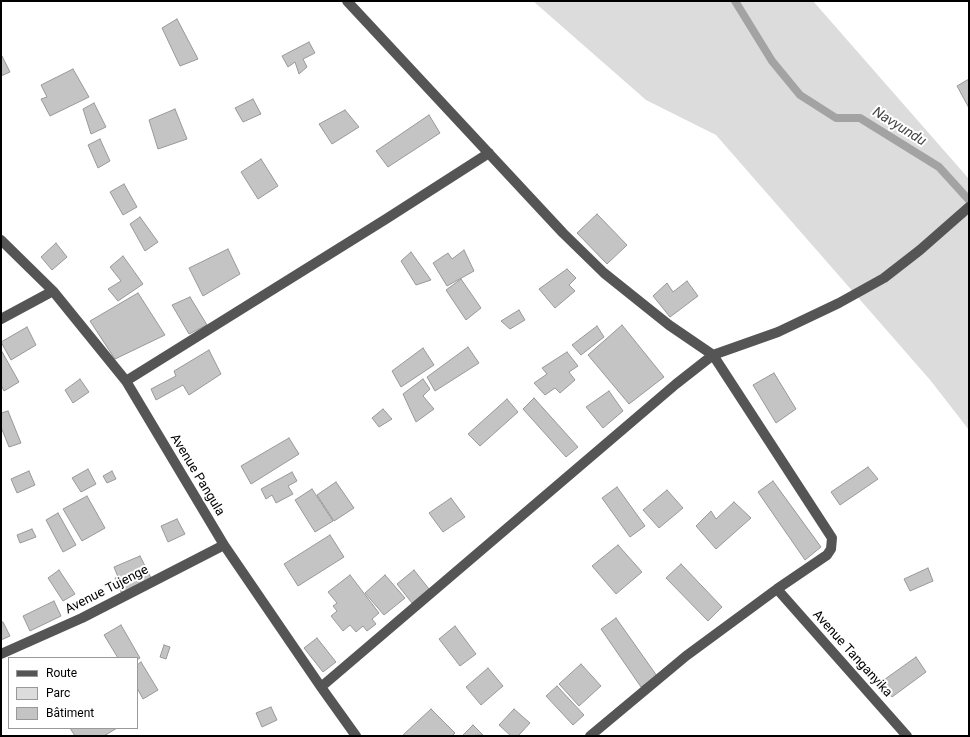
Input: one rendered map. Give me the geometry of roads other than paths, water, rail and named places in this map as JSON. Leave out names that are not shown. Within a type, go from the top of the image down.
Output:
[{"type":"street","points":[[347,1],[563,233],[604,273],[668,325],[713,355],[832,538],[831,550],[827,555],[777,589],[686,656],[590,736]]},
{"type":"street","points":[[126,381],[489,153]]},
{"type":"street","points":[[320,687],[676,384],[713,355],[778,332],[839,303],[884,278],[920,250],[969,207]]},
{"type":"street","name":"Avenue Pangula","points":[[1,240],[53,291],[126,381],[224,545],[320,687],[356,736]]},
{"type":"street","points":[[1,319],[53,291]]},
{"type":"street","name":"Avenue Tujenge","points":[[1,654],[82,618],[224,545]]},
{"type":"street","name":"Avenue Tanganyika","points":[[777,589],[907,736]]},
{"type":"waterway","name":"Navyundu","points":[[735,1],[772,61],[800,95],[836,118],[860,118],[939,167],[969,200]]}]
